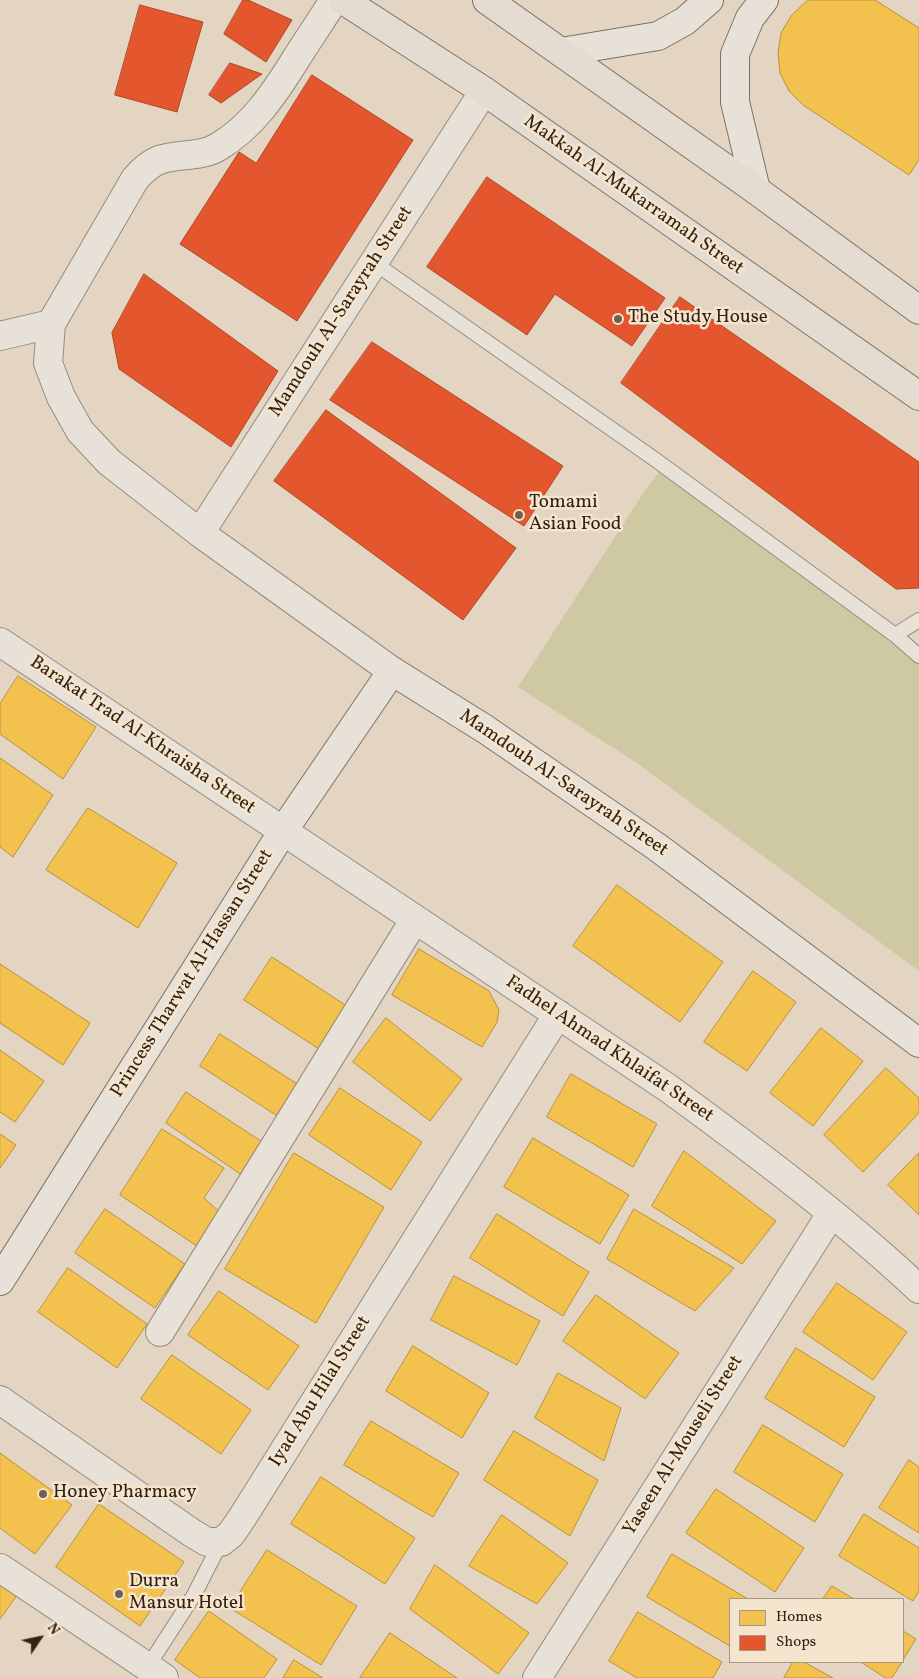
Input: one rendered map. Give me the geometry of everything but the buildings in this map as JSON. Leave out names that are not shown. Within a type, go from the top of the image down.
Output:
[{"type":"main road","name":"Makkah Al-Mukarramah Street","points":[[344,0],[484,91],[919,396]]},
{"type":"main road","points":[[487,0],[756,190],[919,310]]},
{"type":"street","name":"Mamdouh Al-Sarayrah Street","points":[[334,0],[274,93],[246,125],[217,148],[204,154],[173,157],[159,161],[146,168],[135,179],[51,324],[48,363],[61,397],[80,431],[109,462],[200,533],[392,671],[485,729],[657,847],[919,1042]]},
{"type":"street","points":[[561,52],[658,36],[684,21],[709,0]]},
{"type":"street","points":[[756,190],[735,102],[735,54],[750,18],[764,0]]},
{"type":"street","name":"Mamdouh Al-Sarayrah Street","points":[[200,533],[484,91]]},
{"type":"street","points":[[0,336],[51,324]]},
{"type":"street","name":"Barakat Trad Al-Khraisha Street","points":[[1,646],[283,831]]},
{"type":"street","name":"Princess Tharwat Al-Hassan Street","points":[[0,1281],[283,831],[392,671]]},
{"type":"street","name":"Fadhel Ahmad Khlaifat Street","points":[[283,831],[668,1088],[759,1155],[885,1258],[919,1289]]},
{"type":"street","points":[[160,1332],[415,919]]},
{"type":"street","name":"Iyad Abu Hilal Street","points":[[221,1542],[231,1534],[242,1518],[558,1014]]},
{"type":"street","name":"Yaseen Al-Mouseli Street","points":[[537,1678],[831,1214]]},
{"type":"street","points":[[0,1400],[192,1533],[207,1542],[221,1542]]},
{"type":"street","points":[[0,1568],[151,1674]]},
{"type":"lane","points":[[373,262],[653,458],[895,635],[919,656]]},
{"type":"lane","points":[[895,635],[919,620]]},
{"type":"lane","points":[[151,1674],[221,1542]]},
{"type":"shaded area","points":[[663,466],[919,656],[919,971],[637,763],[518,687],[642,495]]},
{"type":"place","name":"The Study House","points":[[618,319]]},
{"type":"place","name":"Tomami Asian Food","points":[[519,515]]},
{"type":"place","name":"Honey Pharmacy","points":[[43,1494]]},
{"type":"place","name":"Durra Mansur Hotel","points":[[119,1594]]}]
